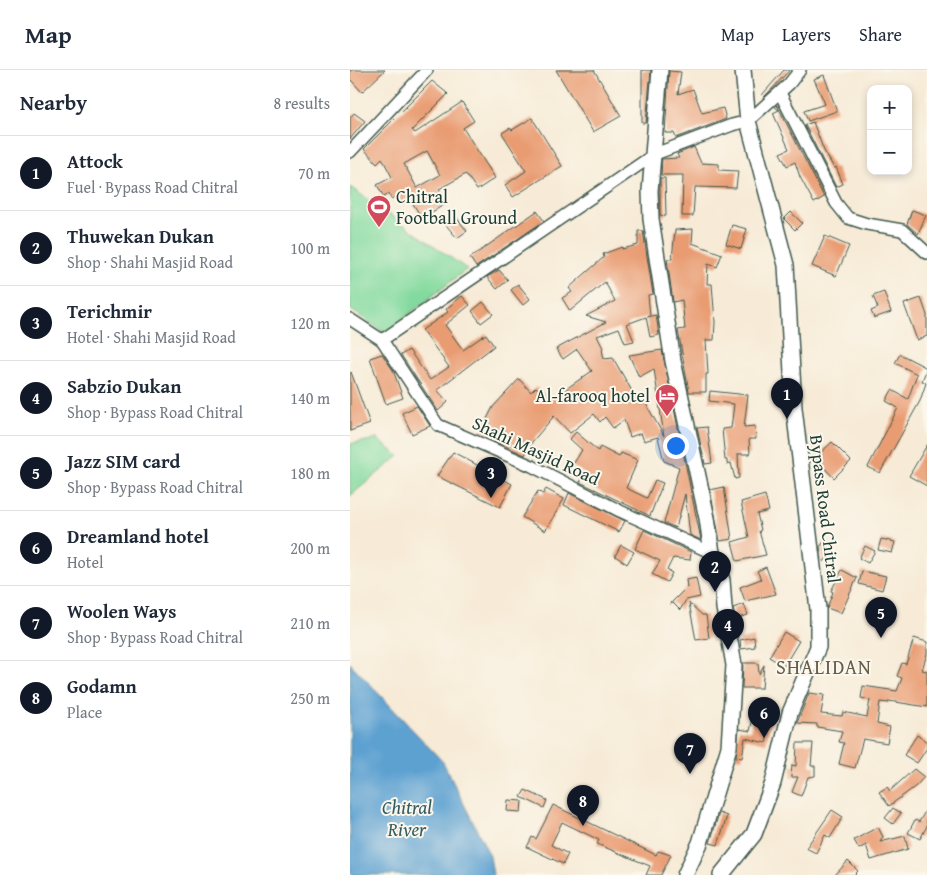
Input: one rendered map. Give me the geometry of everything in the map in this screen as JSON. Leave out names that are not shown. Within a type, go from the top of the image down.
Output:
[{"type":"street","points":[[350,152],[427,70]]},
{"type":"street","points":[[660,70],[650,191],[651,219],[675,370],[707,518],[712,553],[722,580],[724,608],[734,664],[733,706],[729,747],[700,843],[685,875]]},
{"type":"street","name":"Bypass Road Chitral","points":[[721,875],[754,834],[773,784],[790,713],[818,647],[818,609],[794,408],[786,265],[748,121],[743,70]]},
{"type":"street","points":[[382,340],[654,154],[732,125],[748,121],[780,93],[800,70]]},
{"type":"street","points":[[780,93],[836,203],[848,218],[867,224],[902,230],[927,253]]},
{"type":"street","name":"Shahi Masjid Road","points":[[350,319],[382,340],[438,425],[532,466],[620,511],[712,553]]},
{"type":"green space","name":"Chitral Football Ground","points":[[350,187],[467,269],[385,333],[350,309]]},
{"type":"green space","points":[[377,439],[399,456],[350,496],[350,444]]},
{"type":"water","name":"Chitral River","points":[[350,663],[443,762],[490,856],[493,875],[352,875],[350,873]]},
{"type":"building","points":[[350,70],[385,70],[362,92],[350,79]]},
{"type":"building","points":[[556,70],[594,70],[621,116],[593,132]]},
{"type":"building","points":[[642,70],[651,70],[646,123],[642,123]]},
{"type":"building","points":[[784,70],[790,70],[764,97],[762,95]]},
{"type":"building","points":[[669,71],[681,72],[678,94],[693,89],[702,113],[723,108],[726,119],[676,138],[674,133],[665,133]]},
{"type":"building","points":[[824,75],[837,111],[808,121],[804,111],[825,104],[814,79]]},
{"type":"building","points":[[432,81],[448,94],[412,130],[415,133],[462,102],[474,121],[463,128],[495,178],[477,190],[466,174],[439,189],[447,203],[422,218],[410,199],[402,204],[397,196],[391,199],[389,194],[384,197],[377,185],[392,177],[382,158],[377,163],[364,149]],"holes":[[[427,151],[440,175],[417,188],[404,164]]]},
{"type":"building","points":[[777,105],[824,197],[814,203],[800,177],[795,162],[787,166],[780,153],[789,149],[773,113],[779,110],[775,107]]},
{"type":"building","points":[[354,113],[365,121],[350,139],[350,118]]},
{"type":"building","points":[[532,118],[562,166],[513,197],[505,185],[526,171],[502,133],[510,128],[512,130]]},
{"type":"building","points":[[813,122],[824,151],[834,168],[836,167],[843,184],[836,187],[805,125]]},
{"type":"building","points":[[694,147],[701,163],[719,164],[719,170],[738,171],[736,188],[695,187],[693,216],[682,216],[683,175],[661,175],[662,159],[679,158],[677,154]]},
{"type":"building","points":[[660,178],[665,178],[666,216],[660,215]]},
{"type":"building","points":[[912,210],[926,215],[918,234],[907,224]]},
{"type":"building","points":[[537,211],[544,221],[476,267],[470,258]]},
{"type":"building","points":[[791,212],[802,223],[795,230],[784,219]]},
{"type":"building","points":[[456,217],[467,231],[457,238],[446,225]]},
{"type":"building","points":[[732,225],[747,229],[741,249],[726,244]]},
{"type":"building","points":[[693,229],[692,243],[722,254],[717,267],[708,264],[707,284],[712,284],[715,322],[714,340],[706,340],[708,374],[706,374],[706,392],[689,392],[678,330],[685,329],[682,300],[673,302],[667,259],[672,259],[675,230]]},
{"type":"building","points":[[638,231],[643,231],[653,294],[648,295],[650,316],[647,317],[656,315],[659,335],[650,337],[646,317],[627,324],[634,341],[625,343],[619,328],[597,336],[603,348],[604,359],[613,358],[640,405],[645,402],[664,436],[654,369],[639,377],[629,355],[662,350],[701,540],[690,535],[685,494],[676,528],[664,523],[679,467],[664,461],[658,437],[644,441],[641,433],[630,437],[624,420],[613,428],[605,417],[600,422],[594,414],[570,433],[554,416],[532,442],[525,455],[494,441],[496,438],[481,431],[493,407],[519,379],[531,392],[536,387],[550,400],[592,371],[577,349],[563,359],[556,349],[606,322],[586,316],[615,301],[605,282],[570,311],[562,298],[572,292],[569,288],[604,257],[603,254],[622,247],[622,249],[638,245]]},
{"type":"building","points":[[825,236],[849,246],[836,276],[812,266]]},
{"type":"building","points":[[499,270],[508,280],[497,289],[487,277]]},
{"type":"building","points":[[518,284],[530,299],[523,305],[511,290]]},
{"type":"building","points":[[884,292],[891,312],[874,318],[871,311],[878,308],[873,296]]},
{"type":"building","points":[[462,296],[470,305],[445,325],[463,350],[486,334],[494,346],[437,390],[448,402],[438,411],[401,355],[409,350],[430,380],[449,367],[422,330],[448,312],[446,309]]},
{"type":"building","points":[[921,298],[927,315],[927,336],[917,340],[904,304]]},
{"type":"building","points":[[483,302],[493,314],[481,323],[472,311]]},
{"type":"building","points":[[382,354],[393,370],[403,398],[386,404],[370,358]]},
{"type":"building","points":[[900,354],[927,368],[922,381],[926,383],[920,401],[880,473],[868,467],[898,408],[886,401],[892,390],[908,399],[917,374],[895,363]]},
{"type":"building","points":[[350,373],[370,424],[350,431]]},
{"type":"building","points":[[710,391],[748,395],[744,427],[755,426],[756,439],[749,439],[750,454],[738,454],[739,478],[735,479],[731,463],[727,464],[727,460],[725,460],[722,429],[731,428],[734,404],[709,401]]},
{"type":"building","points":[[417,406],[430,426],[412,434],[402,413]]},
{"type":"building","points":[[707,427],[712,463],[705,464],[697,428]]},
{"type":"building","points":[[576,432],[598,451],[600,447],[619,457],[621,453],[638,460],[626,488],[647,498],[655,480],[663,483],[650,516],[580,482],[585,474],[572,466],[582,450],[570,439]]},
{"type":"building","points":[[832,442],[851,461],[834,478],[815,458]]},
{"type":"building","points":[[927,445],[927,486],[909,476]]},
{"type":"building","points":[[453,452],[512,484],[500,507],[437,476]]},
{"type":"building","points":[[724,487],[732,539],[720,541],[710,490]]},
{"type":"building","points":[[546,489],[564,499],[545,531],[522,517],[538,491],[543,494]]},
{"type":"building","points":[[569,493],[625,521],[619,532],[564,505]]},
{"type":"building","points":[[765,495],[769,511],[757,514],[761,530],[759,531],[766,555],[737,561],[732,542],[749,537],[741,502]]},
{"type":"building","points":[[644,530],[691,552],[690,560],[673,558],[667,570],[672,573],[667,582],[652,574],[660,561],[635,549]]},
{"type":"building","points":[[881,539],[895,542],[892,553],[878,550]]},
{"type":"building","points":[[824,542],[833,549],[824,562],[820,547]]},
{"type":"building","points":[[621,545],[634,552],[627,564],[615,556]]},
{"type":"building","points":[[865,546],[875,551],[868,563],[859,558]]},
{"type":"building","points":[[766,567],[776,594],[745,601],[740,587],[761,579],[757,571]]},
{"type":"building","points":[[842,570],[857,578],[841,613],[827,608],[833,592],[831,591]]},
{"type":"building","points":[[862,571],[886,576],[882,590],[859,584]]},
{"type":"building","points":[[696,578],[700,597],[686,600],[680,610],[673,603],[670,604],[687,587],[686,580]]},
{"type":"building","points":[[689,603],[702,615],[706,615],[709,638],[696,640]]},
{"type":"building","points":[[744,604],[748,615],[735,619],[733,608]]},
{"type":"building","points":[[784,632],[799,641],[784,666],[769,657]]},
{"type":"building","points":[[754,637],[755,647],[741,649],[740,640]]},
{"type":"building","points":[[914,638],[927,642],[927,654],[922,670],[927,671],[927,707],[889,701],[889,703],[880,702],[877,724],[890,727],[887,743],[863,739],[855,768],[839,764],[844,743],[839,742],[842,731],[817,727],[817,724],[797,723],[809,693],[824,695],[821,714],[842,716],[843,712],[867,717],[870,700],[861,698],[863,686],[897,691],[902,678],[897,676],[902,663],[906,664]]},
{"type":"building","points":[[743,663],[758,663],[759,674],[764,665],[762,688],[742,688]]},
{"type":"building","points":[[753,718],[771,722],[766,743],[745,738],[742,758],[736,757],[739,729],[750,731]]},
{"type":"building","points":[[917,735],[927,742],[927,748],[917,763],[904,755]]},
{"type":"building","points":[[797,743],[813,743],[811,766],[815,766],[815,776],[808,777],[801,796],[792,792],[798,777],[791,777],[792,765],[796,766]]},
{"type":"building","points":[[914,769],[924,777],[916,786],[889,806],[879,792],[887,787],[890,791]]},
{"type":"building","points":[[525,790],[547,800],[544,808],[521,797]]},
{"type":"building","points":[[508,800],[522,801],[521,812],[507,811]]},
{"type":"building","points":[[553,805],[656,855],[658,851],[671,855],[661,875],[646,875],[650,866],[597,844],[599,840],[562,822],[551,845],[568,854],[563,864],[527,847],[532,837],[536,839]]},
{"type":"building","points":[[893,808],[901,813],[893,824],[885,818]]},
{"type":"building","points":[[927,808],[927,826],[920,839],[908,833],[915,820],[919,822]]},
{"type":"building","points":[[832,810],[843,817],[830,838],[825,835],[816,853],[806,848]]},
{"type":"building","points":[[719,813],[727,816],[718,845],[710,843]]},
{"type":"building","points":[[878,827],[883,837],[880,842],[905,836],[908,849],[871,860],[866,845],[859,849],[854,840]]},
{"type":"building","points":[[848,861],[858,871],[854,875],[835,875]]},
{"type":"place","name":"Chitral Football Ground","points":[[379,228]]},
{"type":"place","name":"Al-farooq hotel","points":[[667,417]]},
{"type":"place","name":"Attock","points":[[787,419]]},
{"type":"place","name":"Terichmir","points":[[491,498]]},
{"type":"place","name":"Thuwekan Dukan","points":[[715,592]]},
{"type":"place","name":"Jazz SIM card","points":[[881,638]]},
{"type":"place","name":"Sabzio Dukan","points":[[728,650]]},
{"type":"place","name":"Dreamland hotel","points":[[764,738]]},
{"type":"place","name":"Woolen Ways","points":[[690,774]]},
{"type":"place","name":"Godamn","points":[[583,826]]},
{"type":"district","name":"SHALIDAN","points":[[824,667]]}]
